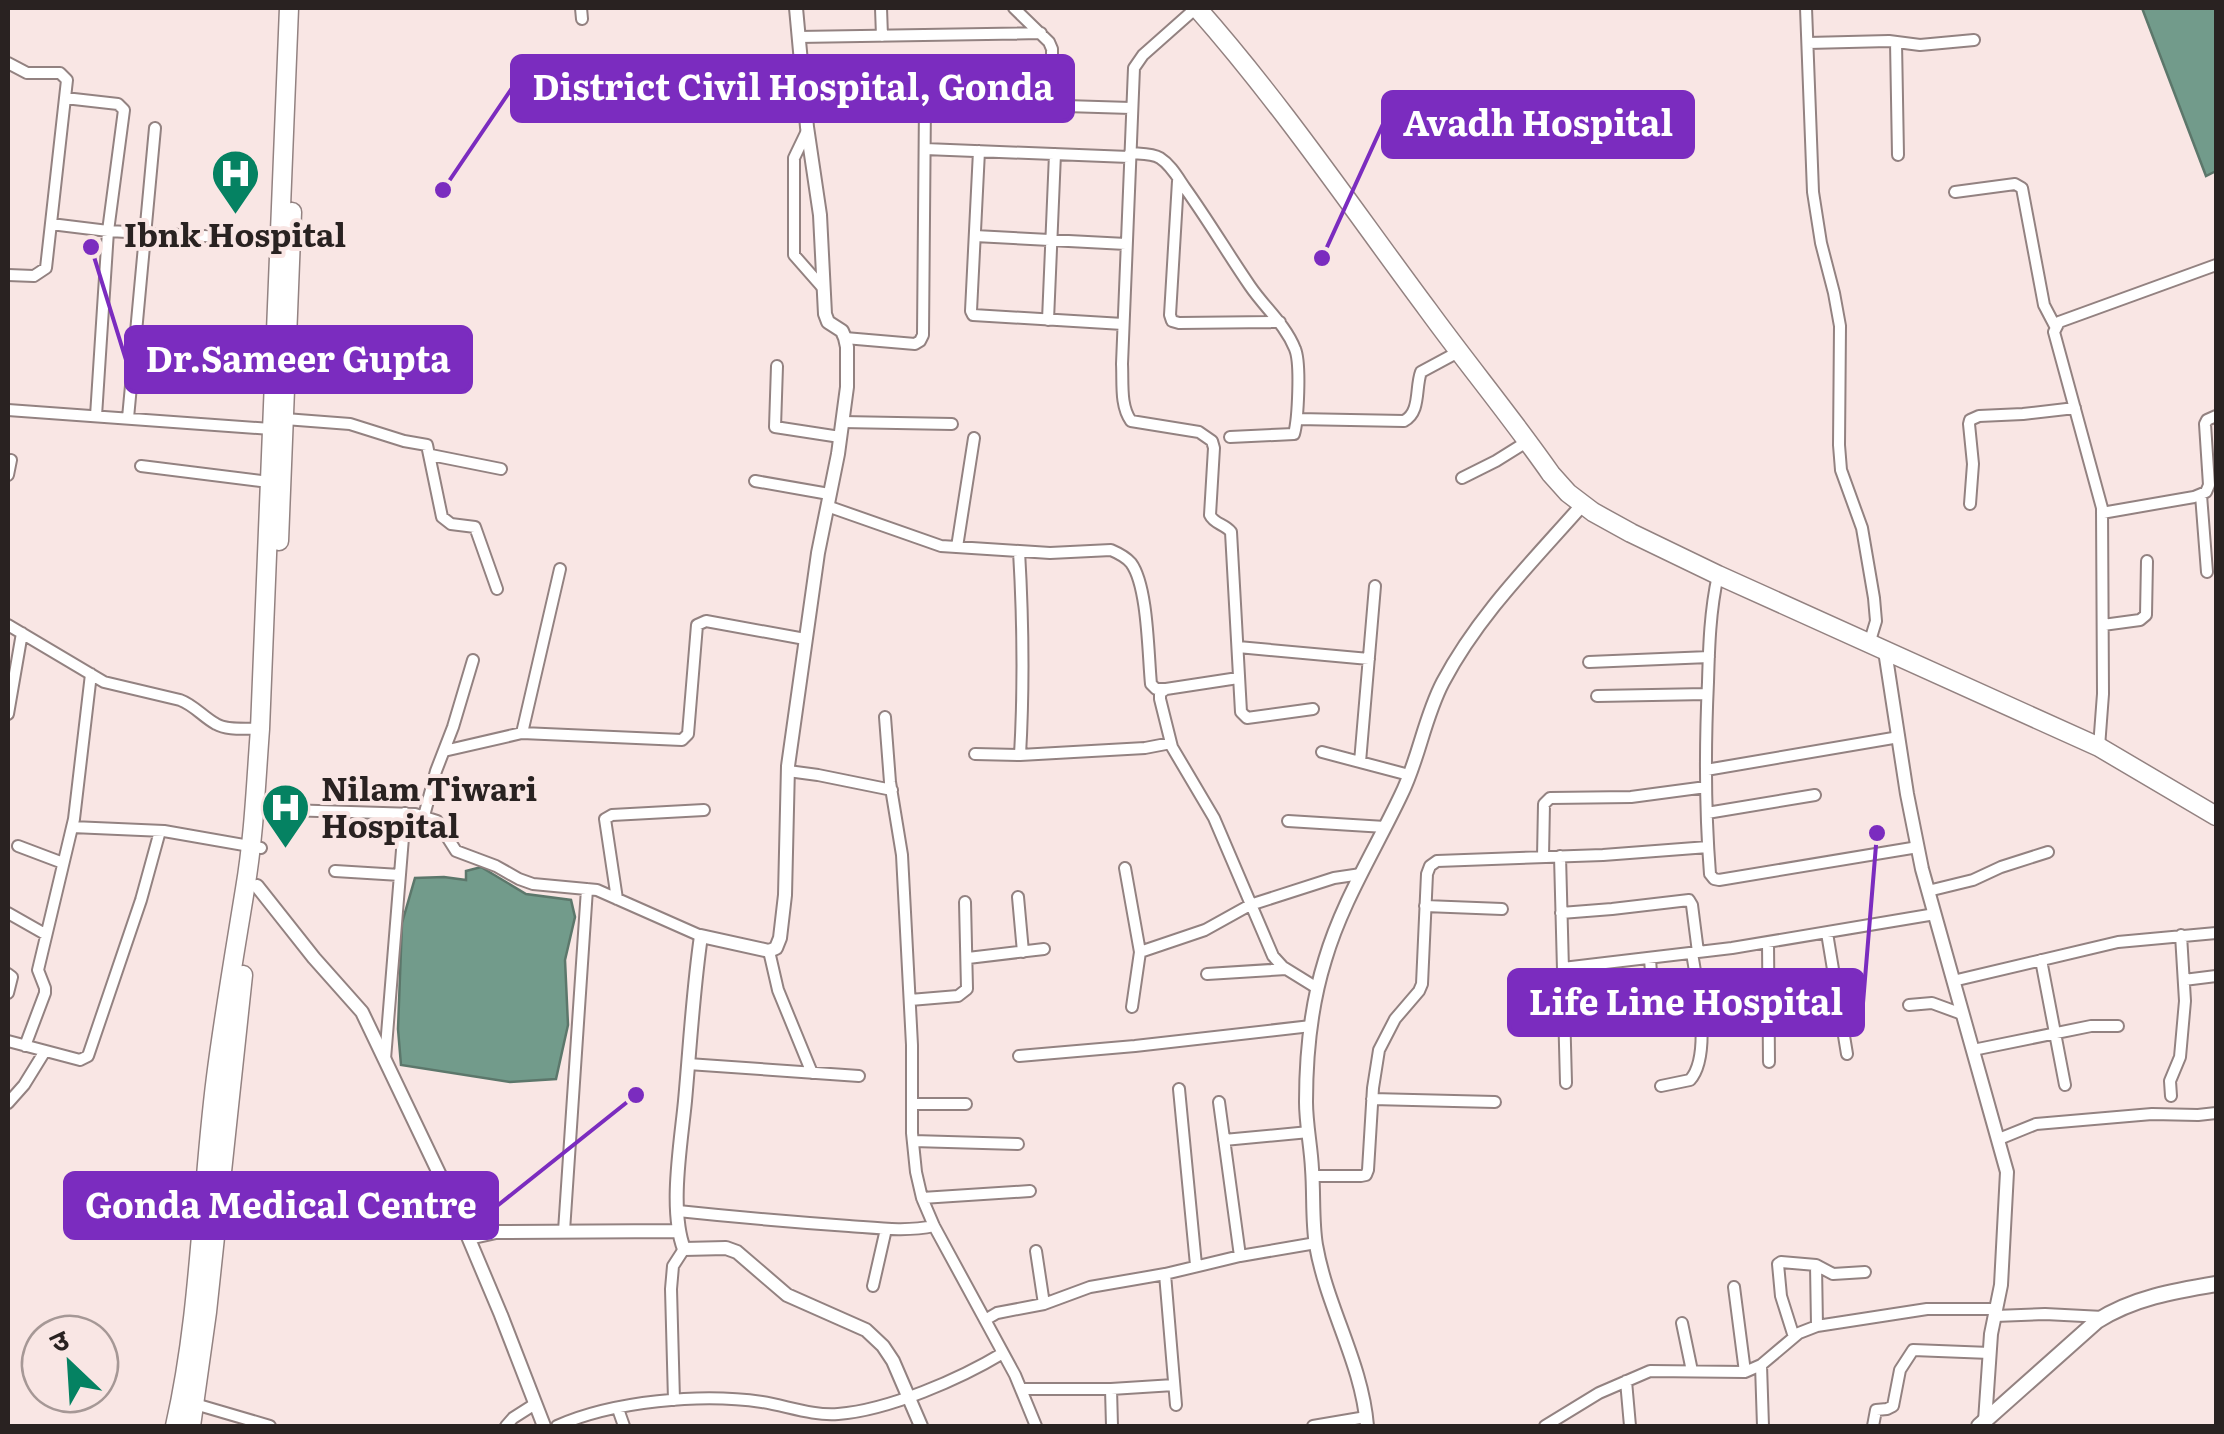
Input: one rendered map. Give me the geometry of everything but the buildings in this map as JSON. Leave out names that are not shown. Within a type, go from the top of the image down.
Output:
[{"type":"highway","points":[[260,809],[269,482],[278,424],[279,240],[289,8]]},
{"type":"highway","points":[[175,1426],[196,1294],[216,1076],[260,809],[297,8]]},
{"type":"highway","points":[[1197,8],[1302,136],[1568,493],[1631,533],[1718,575],[2098,747],[2216,816]]},
{"type":"highway","points":[[191,1426],[257,886],[256,848]]},
{"type":"main road","points":[[1981,1425],[2103,1317],[2136,1300],[2216,1284]]},
{"type":"street","points":[[260,809],[424,816],[437,822],[450,846],[463,855],[533,884],[597,890],[701,936],[769,951],[776,948],[784,895],[788,771],[805,640],[847,387],[845,338],[842,331],[828,322],[796,8]]},
{"type":"street","points":[[881,8],[882,36]]},
{"type":"street","points":[[1014,8],[1050,42],[1052,105]]},
{"type":"street","points":[[1197,8],[1143,55],[1134,68],[1123,324],[1124,402],[1131,421],[1199,432],[1212,441],[1210,514],[1212,520],[1232,532],[1241,712],[1247,718],[1313,708]]},
{"type":"street","points":[[1806,8],[1813,192],[1840,326],[1841,470],[1862,528],[1877,647],[1928,891],[2007,1172],[2001,1285],[1991,1311],[1981,1425]]},
{"type":"street","points":[[798,37],[1040,33]]},
{"type":"street","points":[[1808,43],[1920,45],[1974,40]]},
{"type":"street","points":[[1896,42],[1898,155]]},
{"type":"street","points":[[8,63],[26,73],[60,73],[67,80],[46,268],[34,276],[8,275]]},
{"type":"street","points":[[65,98],[118,104],[124,110],[108,230],[96,416]]},
{"type":"street","points":[[805,98],[1131,108]]},
{"type":"street","points":[[845,338],[915,344],[920,341],[925,102]]},
{"type":"street","points":[[128,418],[155,128]]},
{"type":"street","points":[[808,130],[794,158],[794,255],[824,289]]},
{"type":"street","points":[[925,149],[1160,158],[1204,214],[1252,290],[1280,322],[1298,358],[1296,431],[1291,436],[1230,437]]},
{"type":"street","points":[[979,151],[970,311],[973,316],[1123,324]]},
{"type":"street","points":[[1048,320],[1055,154]]},
{"type":"street","points":[[1178,179],[1172,321],[1280,322]]},
{"type":"street","points":[[1955,192],[2015,184],[2022,188],[2044,305],[2055,326]]},
{"type":"street","points":[[51,224],[279,240]]},
{"type":"street","points":[[974,236],[1126,244]]},
{"type":"street","points":[[2098,747],[2102,710],[2102,513],[2055,326],[2216,265]]},
{"type":"street","points":[[1296,418],[1404,421],[1414,412],[1421,372],[1460,351]]},
{"type":"street","points":[[777,366],[775,427],[841,429],[952,424]]},
{"type":"street","points":[[1970,504],[1970,420],[2075,408]]},
{"type":"street","points":[[8,410],[128,418],[350,424],[423,444],[430,449],[442,517],[450,524],[474,527],[497,589]]},
{"type":"street","points":[[2102,513],[2201,495],[2209,485],[2205,424],[2216,416]]},
{"type":"street","points":[[958,548],[974,438]]},
{"type":"street","points":[[1462,478],[1528,441]]},
{"type":"street","points":[[430,455],[501,469]]},
{"type":"street","points":[[8,475],[11,460]]},
{"type":"street","points":[[142,466],[269,482]]},
{"type":"street","points":[[755,481],[828,500],[926,542],[958,548],[1060,553],[1111,550],[1129,561],[1142,588],[1151,684],[1166,689],[1238,678]]},
{"type":"street","points":[[2201,495],[2206,572]]},
{"type":"street","points":[[1313,1426],[1367,1422],[1358,1374],[1328,1292],[1316,1244],[1306,1103],[1317,988],[1341,914],[1410,774],[1443,682],[1500,596],[1583,504]]},
{"type":"street","points":[[1018,551],[1024,656],[1020,755]]},
{"type":"street","points":[[2103,624],[2144,618],[2147,561]]},
{"type":"street","points":[[522,733],[560,569]]},
{"type":"street","points":[[1718,575],[1711,610],[1707,694],[1710,874],[1719,880],[1918,847]]},
{"type":"street","points":[[1360,762],[1375,586]]},
{"type":"street","points":[[444,751],[522,733],[682,740],[688,734],[697,625],[706,622],[805,640]]},
{"type":"street","points":[[8,625],[120,687],[189,703],[226,728],[260,729]]},
{"type":"street","points":[[8,714],[22,633]]},
{"type":"street","points":[[1238,646],[1369,659]]},
{"type":"street","points":[[1589,662],[1709,657]]},
{"type":"street","points":[[424,816],[473,660]]},
{"type":"street","points":[[25,1046],[45,992],[38,970],[72,826],[91,674]]},
{"type":"street","points":[[1166,689],[1160,699],[1171,742],[1214,818],[1273,956],[1317,988]]},
{"type":"street","points":[[1597,696],[1707,694]]},
{"type":"street","points":[[885,717],[902,855],[916,1172],[934,1226],[1004,1353],[1036,1426]]},
{"type":"street","points":[[1706,770],[1898,737]]},
{"type":"street","points":[[975,754],[1145,748],[1171,742]]},
{"type":"street","points":[[1322,752],[1410,774]]},
{"type":"street","points":[[788,771],[892,790]]},
{"type":"street","points":[[1542,856],[1544,804],[1550,798],[1630,796],[1706,787]]},
{"type":"street","points":[[1706,813],[1815,794]]},
{"type":"street","points":[[617,899],[605,820],[612,815],[704,810]]},
{"type":"street","points":[[385,1058],[405,813]]},
{"type":"street","points":[[1288,820],[1386,827]]},
{"type":"street","points":[[72,826],[160,831],[256,848]]},
{"type":"street","points":[[8,1041],[80,1060],[88,1056],[160,831]]},
{"type":"street","points":[[18,846],[64,863]]},
{"type":"street","points":[[1313,1176],[1366,1175],[1368,1170],[1372,1098],[1380,1050],[1395,1019],[1422,984],[1430,866],[1437,861],[1708,848]]},
{"type":"street","points":[[1928,891],[1973,880],[2048,852]]},
{"type":"street","points":[[1560,856],[1566,1083]]},
{"type":"street","points":[[1126,868],[1140,952],[1132,1007]]},
{"type":"street","points":[[335,871],[400,875]]},
{"type":"street","points":[[1140,952],[1205,930],[1250,904],[1334,878],[1362,874]]},
{"type":"street","points":[[257,886],[362,1012],[469,1238],[544,1426]]},
{"type":"street","points":[[564,1231],[587,889]]},
{"type":"street","points":[[1018,897],[1023,952]]},
{"type":"street","points":[[1561,913],[1689,900],[1692,904],[1702,1024],[1697,1072],[1690,1080],[1662,1086]]},
{"type":"street","points":[[910,1000],[964,993],[969,984],[966,902]]},
{"type":"street","points":[[1425,906],[1502,909]]},
{"type":"street","points":[[8,912],[45,934]]},
{"type":"street","points":[[1563,968],[1768,942],[1935,914]]},
{"type":"street","points":[[1954,981],[2118,942],[2216,932]]},
{"type":"street","points":[[1827,933],[1846,1054]]},
{"type":"street","points":[[2171,1096],[2170,1080],[2180,1057],[2185,1001],[2181,935]]},
{"type":"street","points":[[684,1248],[678,1232],[678,1211],[689,1032],[701,936]]},
{"type":"street","points":[[1768,942],[1769,1062]]},
{"type":"street","points":[[968,958],[1044,949]]},
{"type":"street","points":[[769,951],[778,990],[812,1073]]},
{"type":"street","points":[[1650,958],[1654,1020]]},
{"type":"street","points":[[2042,960],[2065,1086]]},
{"type":"street","points":[[1207,974],[1286,969]]},
{"type":"street","points":[[8,974],[12,978],[8,993]]},
{"type":"street","points":[[2184,980],[2216,976]]},
{"type":"street","points":[[1909,1005],[1932,1002],[1962,1014]]},
{"type":"street","points":[[1019,1056],[1311,1026]]},
{"type":"street","points":[[1973,1050],[2091,1026],[2118,1026]]},
{"type":"street","points":[[8,1102],[24,1085],[45,1050]]},
{"type":"street","points":[[688,1064],[858,1076]]},
{"type":"street","points":[[1179,1089],[1196,1265]]},
{"type":"street","points":[[1372,1098],[1495,1102]]},
{"type":"street","points":[[1219,1102],[1240,1256]]},
{"type":"street","points":[[912,1104],[966,1104]]},
{"type":"street","points":[[1999,1140],[2036,1124],[2216,1113]]},
{"type":"street","points":[[1224,1140],[1309,1132]]},
{"type":"street","points":[[912,1141],[1018,1144]]},
{"type":"street","points":[[922,1198],[1030,1190]]},
{"type":"street","points":[[678,1211],[886,1229],[934,1226]]},
{"type":"street","points":[[872,1286],[886,1229]]},
{"type":"street","points":[[469,1238],[496,1232],[678,1232]]},
{"type":"street","points":[[985,1320],[997,1313],[1044,1304],[1090,1287],[1316,1244]]},
{"type":"street","points":[[684,1248],[726,1248],[737,1252],[788,1295],[866,1330],[884,1346],[921,1426]]},
{"type":"street","points":[[674,1400],[671,1289],[673,1266],[684,1248]]},
{"type":"street","points":[[1036,1252],[1044,1304]]},
{"type":"street","points":[[1794,1337],[1784,1306],[1778,1264],[1816,1264],[1832,1274],[1865,1272]]},
{"type":"street","points":[[1816,1264],[1817,1326]]},
{"type":"street","points":[[1165,1274],[1176,1405]]},
{"type":"street","points":[[1734,1287],[1745,1372]]},
{"type":"street","points":[[1545,1426],[1581,1403],[1650,1371],[1745,1372],[1761,1365],[1794,1337],[1817,1326],[1927,1309],[2103,1317]]},
{"type":"street","points":[[1682,1323],[1692,1371]]},
{"type":"street","points":[[1873,1426],[1876,1410],[1892,1406],[1900,1370],[1914,1350],[1986,1353]]},
{"type":"street","points":[[557,1426],[618,1409],[716,1398],[837,1414],[907,1397],[1004,1353]]},
{"type":"street","points":[[1761,1365],[1762,1426]]},
{"type":"street","points":[[1626,1381],[1630,1426]]},
{"type":"street","points":[[1020,1389],[1174,1385]]},
{"type":"street","points":[[1111,1389],[1112,1426]]},
{"type":"street","points":[[195,1404],[270,1426]]},
{"type":"street","points":[[506,1426],[535,1404]]},
{"type":"street","points":[[618,1409],[624,1426]]},
{"type":"shaded area","points":[[2142,8],[2216,8],[2216,171],[2206,176]]},
{"type":"shaded area","points":[[481,867],[526,894],[571,900],[575,917],[565,960],[568,1025],[556,1079],[510,1082],[401,1065],[398,1029],[402,923],[415,878],[466,880],[466,871]]},
{"type":"place","name":"District Civil Hospital, Gonda","points":[[443,190]]},
{"type":"place","name":"Ibnk Hospital","points":[[235,216]]},
{"type":"place","name":"Dr.Sameer Gupta","points":[[91,247]]},
{"type":"place","name":"Avadh Hospital","points":[[1322,258]]},
{"type":"place","name":"Life Line Hospital","points":[[1877,833]]},
{"type":"place","name":"Nilam Tiwari Hospital","points":[[286,850]]},
{"type":"place","name":"Gonda Medical Centre","points":[[636,1095]]}]
